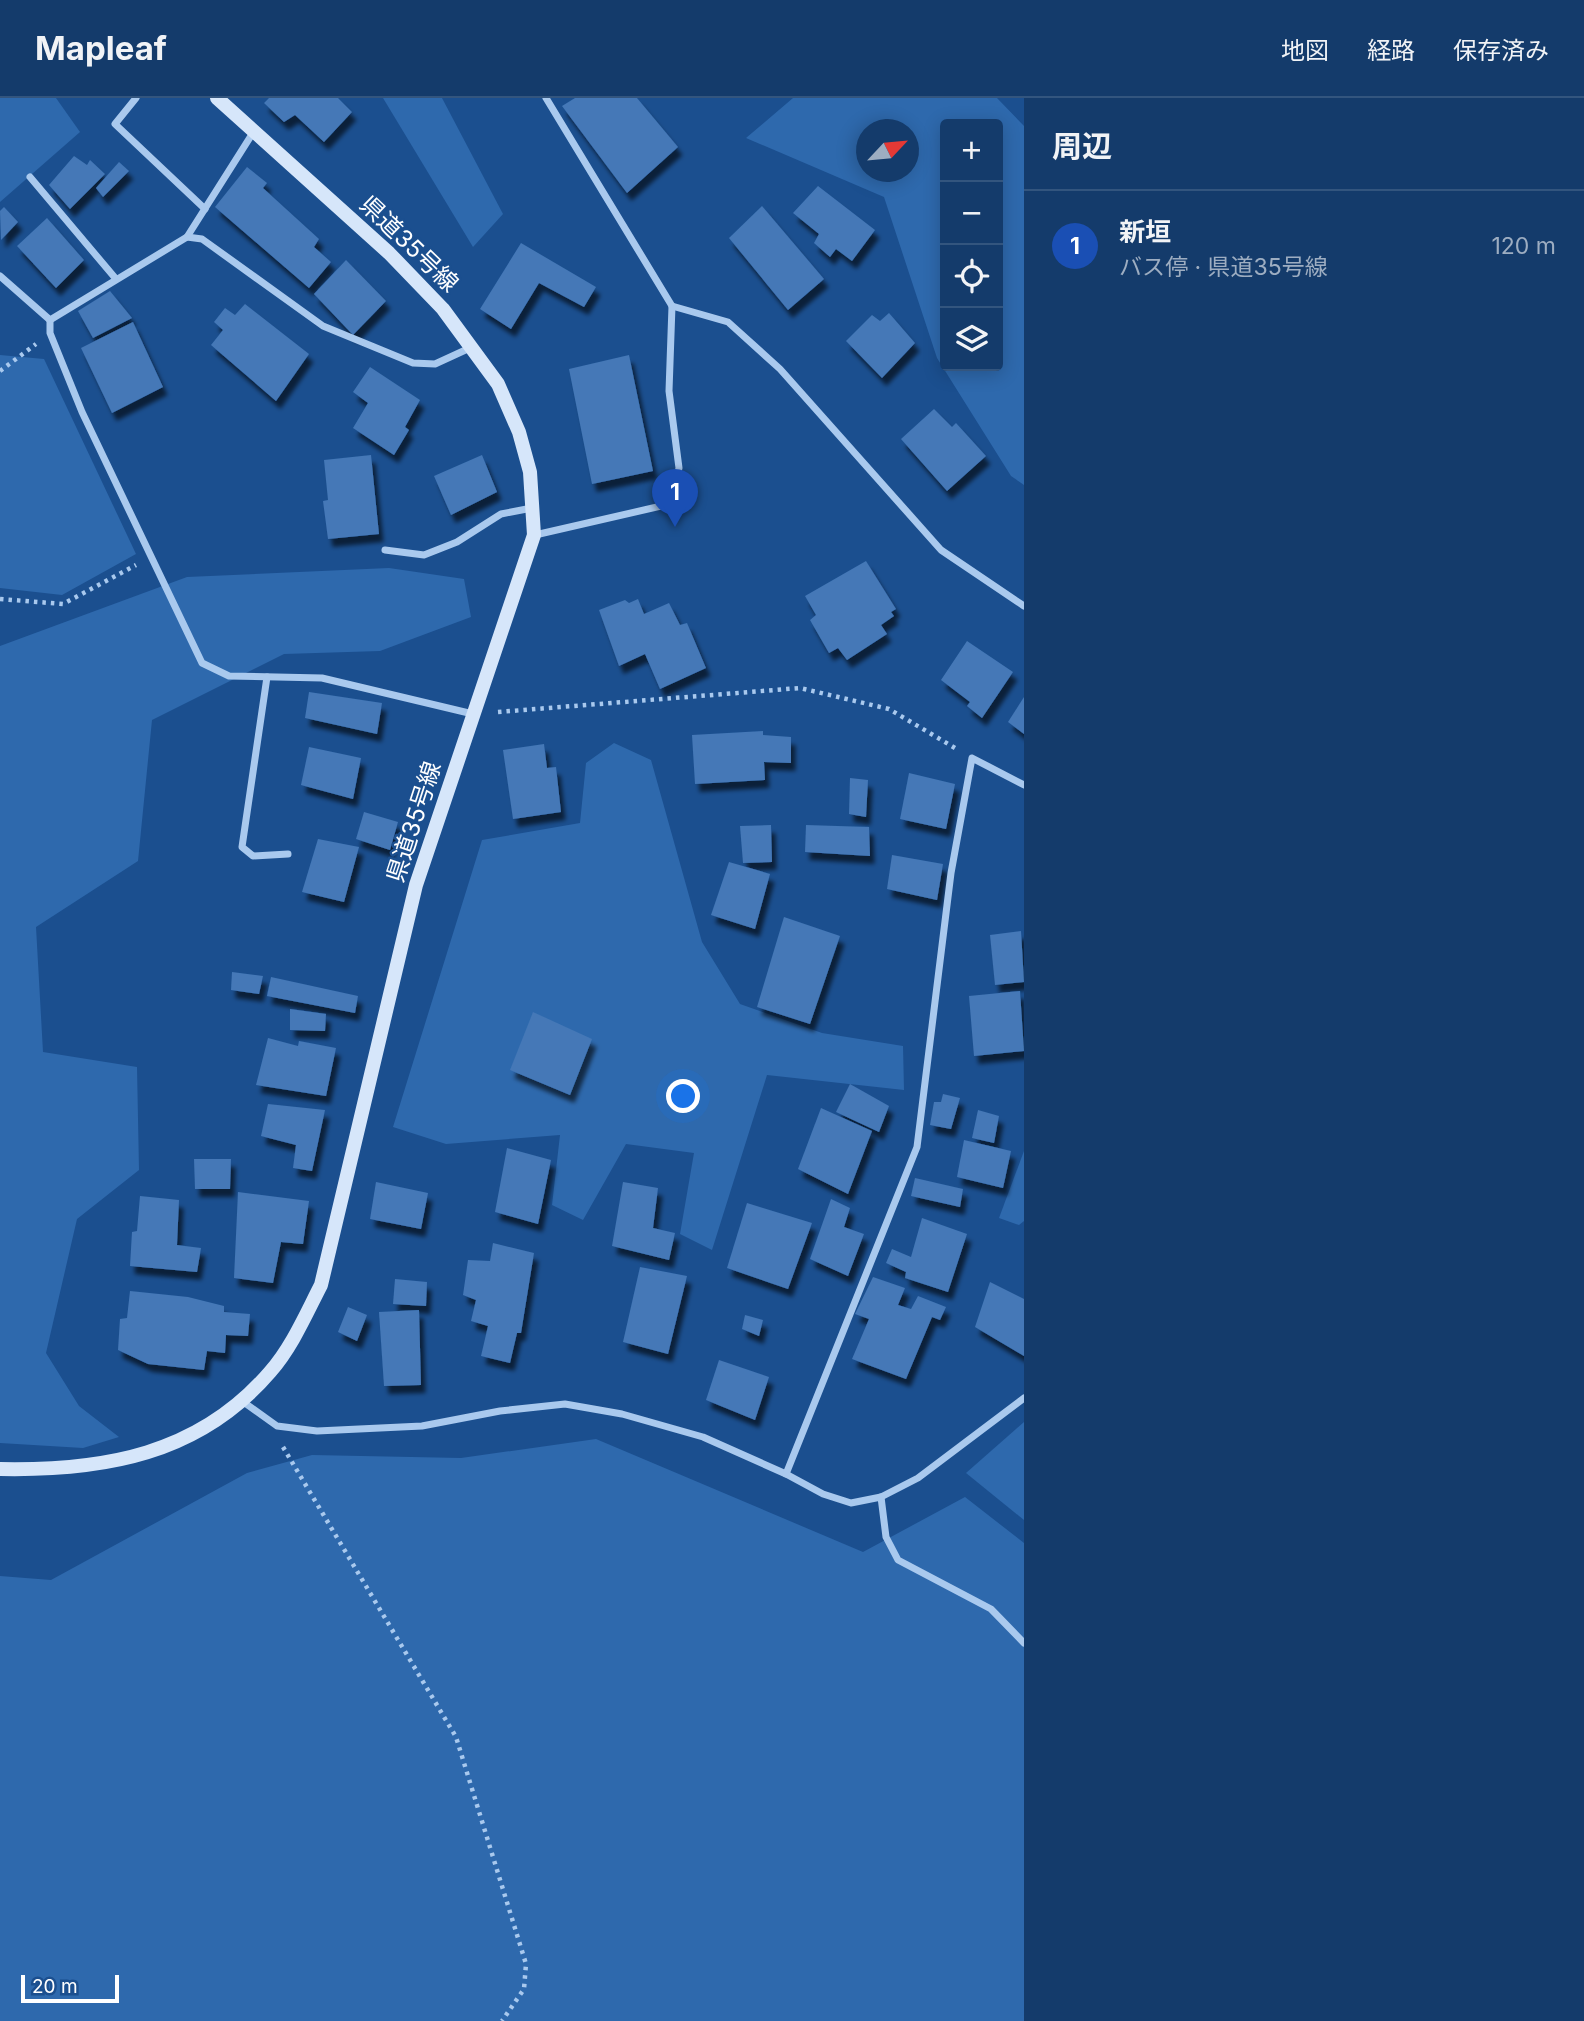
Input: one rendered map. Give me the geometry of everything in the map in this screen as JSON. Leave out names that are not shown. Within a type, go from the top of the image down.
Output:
[{"type":"main road","name":"県道35号線","points":[[0,1469],[61,1470],[120,1462],[178,1441],[220,1417],[271,1372],[300,1328],[321,1285],[416,885],[534,535],[530,472],[519,432],[498,384],[472,347],[443,309],[389,253],[217,98]]},
{"type":"street","points":[[136,98],[115,124],[205,209]]},
{"type":"street","points":[[534,535],[670,504],[680,467],[669,391],[672,306],[546,98]]},
{"type":"street","points":[[50,320],[187,237],[254,131]]},
{"type":"street","points":[[30,177],[116,279]]},
{"type":"street","points":[[187,237],[201,239],[323,326],[413,363],[435,364],[472,347]]},
{"type":"street","points":[[0,276],[50,320],[50,333],[82,412],[202,663],[229,676],[322,678],[473,714]]},
{"type":"street","points":[[672,306],[728,322],[780,369],[941,550],[1024,606]]},
{"type":"street","points":[[385,550],[424,555],[457,542],[501,514],[532,508]]},
{"type":"street","points":[[267,677],[242,847],[253,856],[288,854]]},
{"type":"street","points":[[786,1474],[917,1147],[951,873],[972,758],[1024,785]]},
{"type":"street","points":[[240,1400],[277,1426],[317,1431],[422,1426],[500,1411],[565,1404],[622,1414],[703,1437],[786,1474],[823,1494],[850,1503],[881,1497],[918,1478],[1024,1398]]},
{"type":"street","points":[[881,1497],[886,1537],[898,1560],[991,1609],[1024,1643]]},
{"type":"path","points":[[0,371],[50,333]]},
{"type":"path","points":[[0,600],[63,604],[150,558]]},
{"type":"path","points":[[494,713],[800,688],[889,709],[972,758]]},
{"type":"path","points":[[277,1426],[285,1454],[456,1737],[526,1964],[524,1989],[502,2021]]},
{"type":"shaded area","points":[[0,98],[56,98],[80,132],[0,202]]},
{"type":"shaded area","points":[[383,98],[442,98],[503,214],[473,247]]},
{"type":"shaded area","points":[[793,98],[997,98],[1024,126],[1024,485],[1011,476],[945,371],[1003,371],[1003,119],[940,119],[940,363],[884,197],[746,138]]},
{"type":"shaded area","points":[[0,355],[44,359],[136,554],[62,595],[0,588]]},
{"type":"shaded area","points":[[389,568],[464,579],[471,617],[380,651],[284,654],[152,720],[138,861],[36,927],[43,1052],[137,1067],[139,1170],[77,1219],[46,1353],[79,1406],[119,1437],[83,1448],[0,1443],[0,646],[187,577]]},
{"type":"shaded area","points":[[614,743],[651,760],[702,942],[740,1004],[822,1033],[903,1046],[904,1090],[767,1075],[712,1250],[680,1234],[694,1153],[626,1144],[583,1220],[552,1205],[560,1135],[446,1144],[393,1127],[482,840],[580,823],[586,763]]},
{"type":"shaded area","points":[[1024,1151],[1024,1221],[1019,1225],[999,1218]]},
{"type":"shaded area","points":[[1024,1422],[1024,1520],[966,1473]]},
{"type":"shaded area","points":[[596,1439],[863,1552],[965,1497],[1024,1543],[1024,2021],[0,2021],[0,1576],[51,1580],[247,1473],[312,1455],[461,1458]]},
{"type":"building","points":[[269,98],[338,98],[352,112],[324,142],[295,115],[284,122],[264,103]]},
{"type":"building","points":[[575,98],[637,98],[678,147],[627,193],[562,106]]},
{"type":"building","points":[[74,156],[87,165],[90,160],[105,174],[70,209],[49,185]]},
{"type":"building","points":[[119,162],[129,171],[103,197],[96,188]]},
{"type":"building","points":[[247,167],[267,183],[263,188],[319,239],[314,247],[331,262],[309,288],[215,207]]},
{"type":"building","points":[[818,186],[875,230],[852,261],[836,249],[830,257],[814,243],[819,234],[793,213]]},
{"type":"building","points":[[762,206],[824,279],[788,310],[729,238]]},
{"type":"building","points":[[4,207],[18,222],[1,240],[0,211]]},
{"type":"building","points":[[47,218],[84,260],[56,288],[17,246]]},
{"type":"building","points":[[521,243],[596,287],[584,307],[539,283],[511,329],[480,309]]},
{"type":"building","points":[[346,260],[386,301],[353,335],[314,294]]},
{"type":"building","points":[[110,291],[132,318],[93,338],[78,311]]},
{"type":"building","points":[[245,304],[309,354],[276,401],[211,345],[223,330],[214,322],[225,308],[235,315]]},
{"type":"building","points":[[889,313],[915,343],[882,378],[846,341],[872,315],[880,321]]},
{"type":"building","points":[[133,322],[163,387],[112,413],[81,348]]},
{"type":"building","points":[[629,355],[653,471],[592,484],[569,369]]},
{"type":"building","points":[[370,367],[420,400],[405,427],[409,430],[394,455],[353,428],[368,403],[353,392]]},
{"type":"building","points":[[934,409],[952,427],[956,423],[986,456],[947,491],[901,439]]},
{"type":"building","points":[[371,455],[379,534],[328,539],[323,501],[328,500],[324,460]]},
{"type":"building","points":[[482,455],[497,492],[451,515],[434,476]]},
{"type":"building","points":[[866,561],[896,609],[891,612],[894,616],[881,625],[887,634],[847,660],[838,648],[829,653],[810,620],[816,615],[805,596]]},
{"type":"building","points":[[638,599],[644,614],[669,603],[680,625],[687,623],[706,668],[660,689],[645,654],[619,666],[599,610],[625,600],[629,603]]},
{"type":"building","points":[[967,641],[1013,672],[982,718],[967,706],[970,702],[941,680]]},
{"type":"building","points":[[309,692],[382,703],[377,734],[305,718]]},
{"type":"building","points":[[1024,697],[1024,734],[1008,722]]},
{"type":"building","points":[[763,731],[763,735],[791,737],[791,763],[764,762],[765,780],[695,784],[692,735]]},
{"type":"building","points":[[544,744],[547,768],[556,767],[561,812],[513,819],[503,750]]},
{"type":"building","points":[[309,747],[361,758],[353,799],[301,785]]},
{"type":"building","points":[[909,773],[955,784],[946,829],[900,819]]},
{"type":"building","points":[[850,778],[868,780],[866,817],[849,814]]},
{"type":"building","points":[[364,812],[398,822],[390,850],[356,839]]},
{"type":"building","points":[[771,825],[772,862],[743,863],[740,826]]},
{"type":"building","points":[[806,825],[869,827],[870,856],[805,852]]},
{"type":"building","points":[[318,839],[359,847],[344,902],[302,892]]},
{"type":"building","points":[[892,855],[943,864],[937,900],[887,889]]},
{"type":"building","points":[[729,862],[770,874],[755,929],[711,915]]},
{"type":"building","points":[[784,917],[840,936],[810,1024],[757,1007]]},
{"type":"building","points":[[1021,931],[1024,982],[995,985],[990,935]]},
{"type":"building","points":[[232,972],[263,976],[259,994],[231,990]]},
{"type":"building","points":[[271,977],[358,996],[355,1013],[267,996]]},
{"type":"building","points":[[1020,991],[1024,1051],[974,1056],[969,996]]},
{"type":"building","points":[[290,1009],[326,1014],[325,1031],[290,1030]]},
{"type":"building","points":[[533,1012],[592,1039],[570,1095],[510,1070]]},
{"type":"building","points":[[268,1038],[298,1046],[299,1041],[336,1048],[326,1096],[256,1085]]},
{"type":"building","points":[[850,1084],[889,1106],[879,1132],[836,1112]]},
{"type":"building","points":[[943,1094],[960,1098],[951,1129],[930,1125],[934,1102],[941,1102]]},
{"type":"building","points":[[268,1104],[325,1110],[312,1171],[293,1168],[296,1145],[261,1136]]},
{"type":"building","points":[[821,1108],[872,1131],[848,1194],[798,1169]]},
{"type":"building","points":[[978,1110],[999,1116],[994,1143],[972,1138]]},
{"type":"building","points":[[964,1140],[1011,1151],[1003,1188],[957,1177]]},
{"type":"building","points":[[507,1148],[551,1160],[538,1224],[495,1212]]},
{"type":"building","points":[[194,1159],[231,1159],[230,1189],[195,1189]]},
{"type":"building","points":[[915,1178],[963,1189],[960,1207],[911,1196]]},
{"type":"building","points":[[376,1182],[428,1193],[421,1229],[370,1219]]},
{"type":"building","points":[[623,1182],[658,1188],[653,1228],[675,1233],[669,1260],[612,1246]]},
{"type":"building","points":[[238,1192],[309,1201],[303,1244],[281,1242],[273,1283],[234,1278]]},
{"type":"building","points":[[140,1196],[179,1200],[177,1245],[201,1248],[197,1272],[130,1266],[132,1232],[137,1231]]},
{"type":"building","points":[[831,1199],[850,1208],[844,1227],[864,1234],[848,1276],[810,1259]]},
{"type":"building","points":[[747,1203],[812,1223],[788,1289],[727,1268]]},
{"type":"building","points":[[922,1218],[967,1234],[948,1292],[905,1278],[906,1272],[886,1263],[892,1249],[911,1257]]},
{"type":"building","points":[[493,1243],[534,1253],[521,1333],[517,1333],[510,1363],[481,1356],[488,1326],[471,1321],[476,1300],[463,1295],[468,1260],[490,1261]]},
{"type":"building","points":[[640,1267],[687,1276],[668,1354],[623,1342]]},
{"type":"building","points":[[873,1277],[905,1288],[898,1305],[911,1309],[918,1296],[946,1307],[940,1320],[932,1317],[906,1379],[852,1359],[869,1319],[855,1314]]},
{"type":"building","points":[[395,1279],[427,1282],[426,1306],[393,1304]]},
{"type":"building","points":[[990,1282],[1024,1299],[1024,1356],[975,1327]]},
{"type":"building","points":[[130,1291],[188,1297],[224,1306],[224,1312],[250,1314],[248,1336],[226,1335],[225,1353],[207,1351],[204,1370],[148,1364],[118,1350],[120,1319],[127,1318]]},
{"type":"building","points":[[348,1307],[367,1315],[357,1341],[338,1332]]},
{"type":"building","points":[[419,1310],[421,1385],[384,1386],[379,1312]]},
{"type":"building","points":[[745,1315],[763,1320],[759,1336],[742,1329]]},
{"type":"building","points":[[719,1360],[769,1377],[755,1420],[706,1400]]},
{"type":"place","name":"新垣","points":[[675,527]]}]
